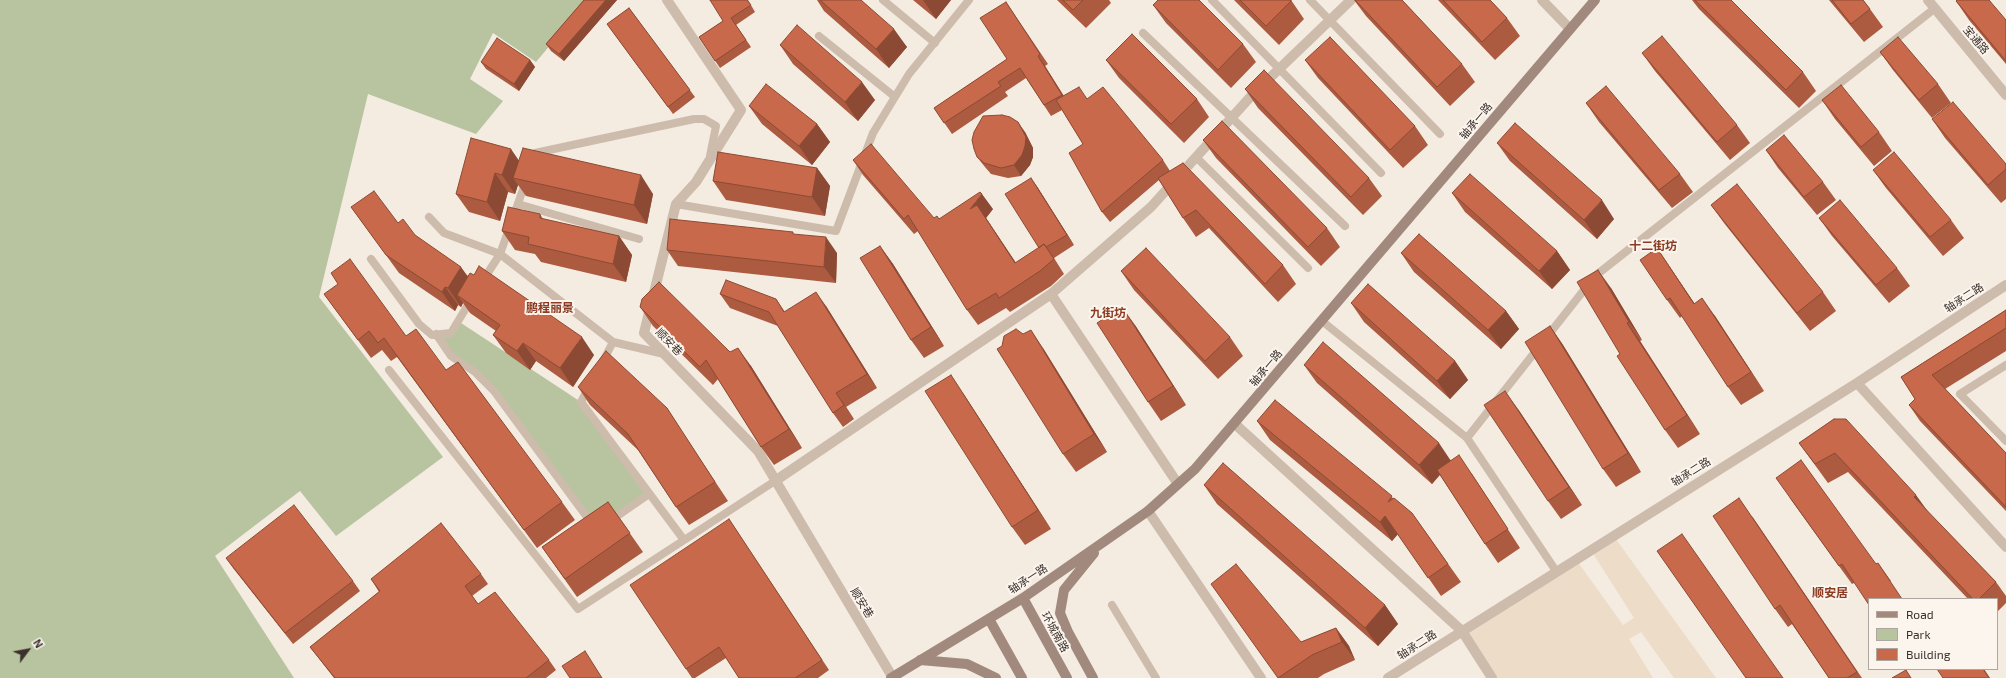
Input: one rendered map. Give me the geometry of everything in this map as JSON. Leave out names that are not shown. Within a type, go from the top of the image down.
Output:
[{"type":"street","name":"顺安巷","points":[[667,0],[741,110],[696,182],[676,204],[644,333],[758,451],[892,678]]},
{"type":"street","points":[[775,481],[1051,294],[1151,207],[1232,117],[1280,68],[1351,0]]},
{"type":"street","points":[[1542,0],[1570,28]]},
{"type":"street","name":"轴承一路","points":[[892,678],[1023,598],[1102,544],[1148,511],[1195,469],[1235,424],[1595,0]]},
{"type":"street","name":"宝通路","points":[[1928,0],[2006,95]]},
{"type":"street","name":"轴承二路","points":[[1388,678],[1857,382],[2006,286]]},
{"type":"street","points":[[1051,294],[1178,484]]},
{"type":"street","points":[[1857,382],[2006,547]]},
{"type":"street","points":[[1235,424],[1462,630],[1492,678]]},
{"type":"street","points":[[1148,511],[1261,678]]},
{"type":"street","points":[[1093,678],[1068,632],[1060,613],[1064,590],[1102,544]]},
{"type":"street","name":"环城南路","points":[[1023,598],[1067,678]]},
{"type":"street","points":[[989,619],[1022,678]]},
{"type":"street","points":[[920,660],[967,664],[996,678]]},
{"type":"lane","points":[[883,0],[935,43]]},
{"type":"lane","points":[[676,204],[836,231],[873,133],[910,74],[969,0]]},
{"type":"lane","points":[[1212,0],[1381,173]]},
{"type":"lane","points":[[1310,0],[1440,134]]},
{"type":"lane","points":[[1467,438],[1595,276],[1934,9]]},
{"type":"lane","points":[[1143,33],[1345,226]]},
{"type":"lane","points":[[819,36],[895,97]]},
{"type":"lane","points":[[371,259],[419,324],[432,334],[451,333],[500,254],[535,153],[694,119],[704,119],[716,126],[708,162]]},
{"type":"lane","points":[[1196,157],[1308,268]]},
{"type":"lane","points":[[518,204],[640,239]]},
{"type":"lane","points":[[430,217],[444,233],[500,254],[613,342],[664,354]]},
{"type":"lane","points":[[1322,321],[1467,438],[1556,571]]},
{"type":"lane","points":[[436,334],[451,356],[475,372],[494,391],[596,530],[649,494]]},
{"type":"lane","points":[[599,369],[613,342]]},
{"type":"lane","points":[[2006,365],[1960,394],[2006,442]]},
{"type":"lane","points":[[389,370],[578,609],[775,481]]},
{"type":"lane","points":[[592,382],[581,402],[684,540]]},
{"type":"lane","points":[[1112,605],[1156,678]]},
{"type":"green space","points":[[0,0],[588,0],[536,62],[493,33],[470,79],[503,101],[476,134],[368,94],[319,297],[443,457],[336,536],[300,491],[215,556],[294,678],[0,678]]},
{"type":"green space","points":[[458,321],[581,402],[649,494],[596,530],[494,391],[451,356],[436,334],[451,333]]},
{"type":"shaded area","points":[[1613,535],[1716,678],[1674,678],[1641,632],[1629,639],[1653,678],[1492,678],[1462,631],[1575,558],[1623,625],[1634,618],[1590,549]]},
{"type":"building","points":[[584,0],[606,0],[559,54],[546,44]]},
{"type":"building","points":[[710,0],[747,0],[751,5],[731,18],[746,40],[715,61],[699,37],[723,21]]},
{"type":"building","points":[[820,0],[861,0],[894,29],[876,49]]},
{"type":"building","points":[[1063,0],[1083,0],[1073,10]]},
{"type":"building","points":[[1158,0],[1199,0],[1243,44],[1218,70],[1153,5]]},
{"type":"building","points":[[1240,0],[1291,0],[1291,1],[1266,26]]},
{"type":"building","points":[[1355,0],[1402,0],[1462,64],[1437,87]]},
{"type":"building","points":[[1443,0],[1490,0],[1507,18],[1482,42]]},
{"type":"building","points":[[1695,0],[1731,0],[1803,72],[1786,90]]},
{"type":"building","points":[[1832,0],[1863,0],[1870,9],[1851,24]]},
{"type":"building","points":[[1989,0],[2006,20],[2006,61],[1956,1]]},
{"type":"building","points":[[1006,2],[1040,54],[1038,56],[1062,95],[1044,105],[1020,68],[998,82],[1001,86],[944,123],[934,108],[1007,59],[980,18]]},
{"type":"building","points":[[629,8],[690,90],[668,107],[607,24]]},
{"type":"building","points":[[797,25],[862,82],[845,102],[780,45]]},
{"type":"building","points":[[1132,34],[1197,99],[1171,124],[1106,60]]},
{"type":"building","points":[[1662,36],[1737,125],[1717,142],[1642,53]]},
{"type":"building","points":[[1330,37],[1415,126],[1390,150],[1305,60]]},
{"type":"building","points":[[1898,37],[1938,84],[1919,100],[1880,52]]},
{"type":"building","points":[[497,38],[530,60],[514,84],[481,62]]},
{"type":"building","points":[[1264,70],[1369,178],[1351,197],[1245,89]]},
{"type":"building","points":[[766,84],[817,124],[799,146],[749,106]]},
{"type":"building","points":[[1841,85],[1879,132],[1861,147],[1822,100]]},
{"type":"building","points":[[1606,86],[1680,174],[1659,190],[1586,103]]},
{"type":"building","points":[[1079,87],[1087,99],[1103,87],[1163,160],[1102,212],[1069,153],[1083,144],[1056,100]]},
{"type":"building","points":[[1953,102],[2006,164],[2006,169],[1988,185],[1932,119]]},
{"type":"building","points":[[1002,115],[1010,117],[1018,122],[1026,137],[1022,155],[1014,165],[1001,168],[984,163],[977,157],[972,140],[974,132],[983,116]]},
{"type":"building","points":[[1222,121],[1327,228],[1308,247],[1203,140]]},
{"type":"building","points":[[1515,123],[1602,200],[1584,220],[1497,143]]},
{"type":"building","points":[[1784,135],[1823,182],[1804,197],[1766,150]]},
{"type":"building","points":[[471,138],[511,149],[502,175],[495,173],[487,202],[456,194]]},
{"type":"building","points":[[871,144],[934,218],[937,216],[939,219],[980,192],[982,194],[970,209],[977,205],[1015,263],[1044,244],[1054,259],[1040,271],[999,298],[996,293],[967,310],[908,215],[904,219],[853,160]]},
{"type":"building","points":[[523,148],[641,175],[634,205],[513,178]]},
{"type":"building","points":[[718,152],[817,168],[812,197],[713,181]]},
{"type":"building","points":[[1894,152],[1951,220],[1930,237],[1873,170]]},
{"type":"building","points":[[1183,163],[1283,265],[1265,284],[1196,210],[1183,218],[1158,178]]},
{"type":"building","points":[[1470,174],[1557,251],[1539,271],[1452,193]]},
{"type":"building","points":[[1031,178],[1067,235],[1046,247],[1044,244],[1039,248],[1005,194]]},
{"type":"building","points":[[1737,184],[1823,292],[1797,313],[1711,205]]},
{"type":"building","points":[[374,191],[398,223],[403,219],[415,235],[461,267],[448,288],[445,287],[442,292],[386,255],[351,207]]},
{"type":"building","points":[[1840,200],[1897,268],[1876,285],[1819,218]]},
{"type":"building","points":[[508,207],[540,214],[540,218],[619,236],[613,264],[528,244],[529,237],[502,231]]},
{"type":"building","points":[[670,219],[826,237],[824,267],[667,250]]},
{"type":"building","points":[[1419,234],[1506,311],[1488,330],[1401,253]]},
{"type":"building","points":[[880,246],[931,327],[911,340],[860,258]]},
{"type":"building","points":[[1146,248],[1230,337],[1205,361],[1121,271]]},
{"type":"building","points":[[1657,248],[1694,304],[1702,298],[1751,372],[1728,387],[1670,298],[1667,300],[1640,260]]},
{"type":"building","points":[[350,259],[406,336],[416,329],[446,370],[458,362],[562,502],[524,530],[384,338],[378,343],[369,331],[358,340],[324,294],[338,284],[331,273]]},
{"type":"building","points":[[479,266],[582,337],[560,368],[523,343],[517,351],[493,335],[500,325],[457,295],[470,273],[474,275]]},
{"type":"building","points":[[1598,270],[1629,322],[1627,323],[1687,415],[1665,430],[1617,356],[1620,354],[1577,282]]},
{"type":"building","points":[[726,280],[776,299],[784,312],[816,292],[867,374],[836,393],[844,405],[833,413],[769,312],[720,294]]},
{"type":"building","points":[[659,282],[730,352],[738,348],[789,429],[761,447],[706,360],[700,367],[640,307],[642,299]]},
{"type":"building","points":[[1368,284],[1455,361],[1437,381],[1351,303]]},
{"type":"building","points":[[1122,307],[1173,386],[1148,402],[1097,323]]},
{"type":"building","points":[[2006,310],[2006,328],[1932,375],[2006,453],[2006,507],[1909,405],[1915,399],[1901,377]]},
{"type":"building","points":[[1550,326],[1628,453],[1603,469],[1525,342]]},
{"type":"building","points":[[1016,329],[1023,334],[1031,330],[1094,434],[1063,454],[997,349],[1002,346],[1004,336]]},
{"type":"building","points":[[1323,342],[1439,443],[1419,465],[1304,365]]},
{"type":"building","points":[[606,351],[667,408],[715,482],[676,507],[628,434],[578,387]]},
{"type":"building","points":[[951,375],[1038,510],[1012,527],[925,391]]},
{"type":"building","points":[[1505,391],[1569,487],[1548,501],[1484,405]]},
{"type":"building","points":[[1275,400],[1392,496],[1388,502],[1394,498],[1412,513],[1448,564],[1428,578],[1385,516],[1380,522],[1257,421]]},
{"type":"building","points":[[1834,419],[1846,419],[1916,495],[1914,497],[1996,582],[1980,598],[1972,598],[1835,453],[1815,464],[1799,443]]},
{"type":"building","points":[[1459,455],[1508,529],[1485,544],[1437,470]]},
{"type":"building","points":[[1801,460],[1876,564],[1878,563],[1901,598],[1868,598],[1868,603],[1842,564],[1839,566],[1776,478]]},
{"type":"building","points":[[1223,463],[1385,605],[1365,628],[1204,485]]},
{"type":"building","points":[[1739,498],[1857,672],[1847,678],[1829,678],[1780,605],[1775,609],[1713,516]]},
{"type":"building","points":[[608,502],[630,533],[565,579],[542,547]]},
{"type":"building","points":[[294,505],[353,581],[285,633],[226,558]]},
{"type":"building","points":[[729,519],[822,660],[795,678],[739,678],[719,647],[686,669],[630,585]]},
{"type":"building","points":[[441,523],[481,574],[465,586],[478,604],[495,592],[549,660],[526,678],[335,678],[310,647],[380,591],[371,579]]},
{"type":"building","points":[[1682,534],[1783,678],[1746,678],[1657,551]]},
{"type":"building","points":[[1236,564],[1301,642],[1336,628],[1342,642],[1312,655],[1278,678],[1211,584]]},
{"type":"building","points":[[585,651],[602,678],[570,678],[562,666]]},
{"type":"building","points":[[1906,670],[1911,678],[1892,678]]},
{"type":"building","points":[[1938,670],[1984,670],[1989,678],[1943,678]]},
{"type":"district","name":"十二街坊","points":[[1653,246]]},
{"type":"district","name":"鹏程丽景","points":[[550,308]]},
{"type":"district","name":"九街坊","points":[[1108,313]]},
{"type":"district","name":"顺安居","points":[[1830,593]]}]
